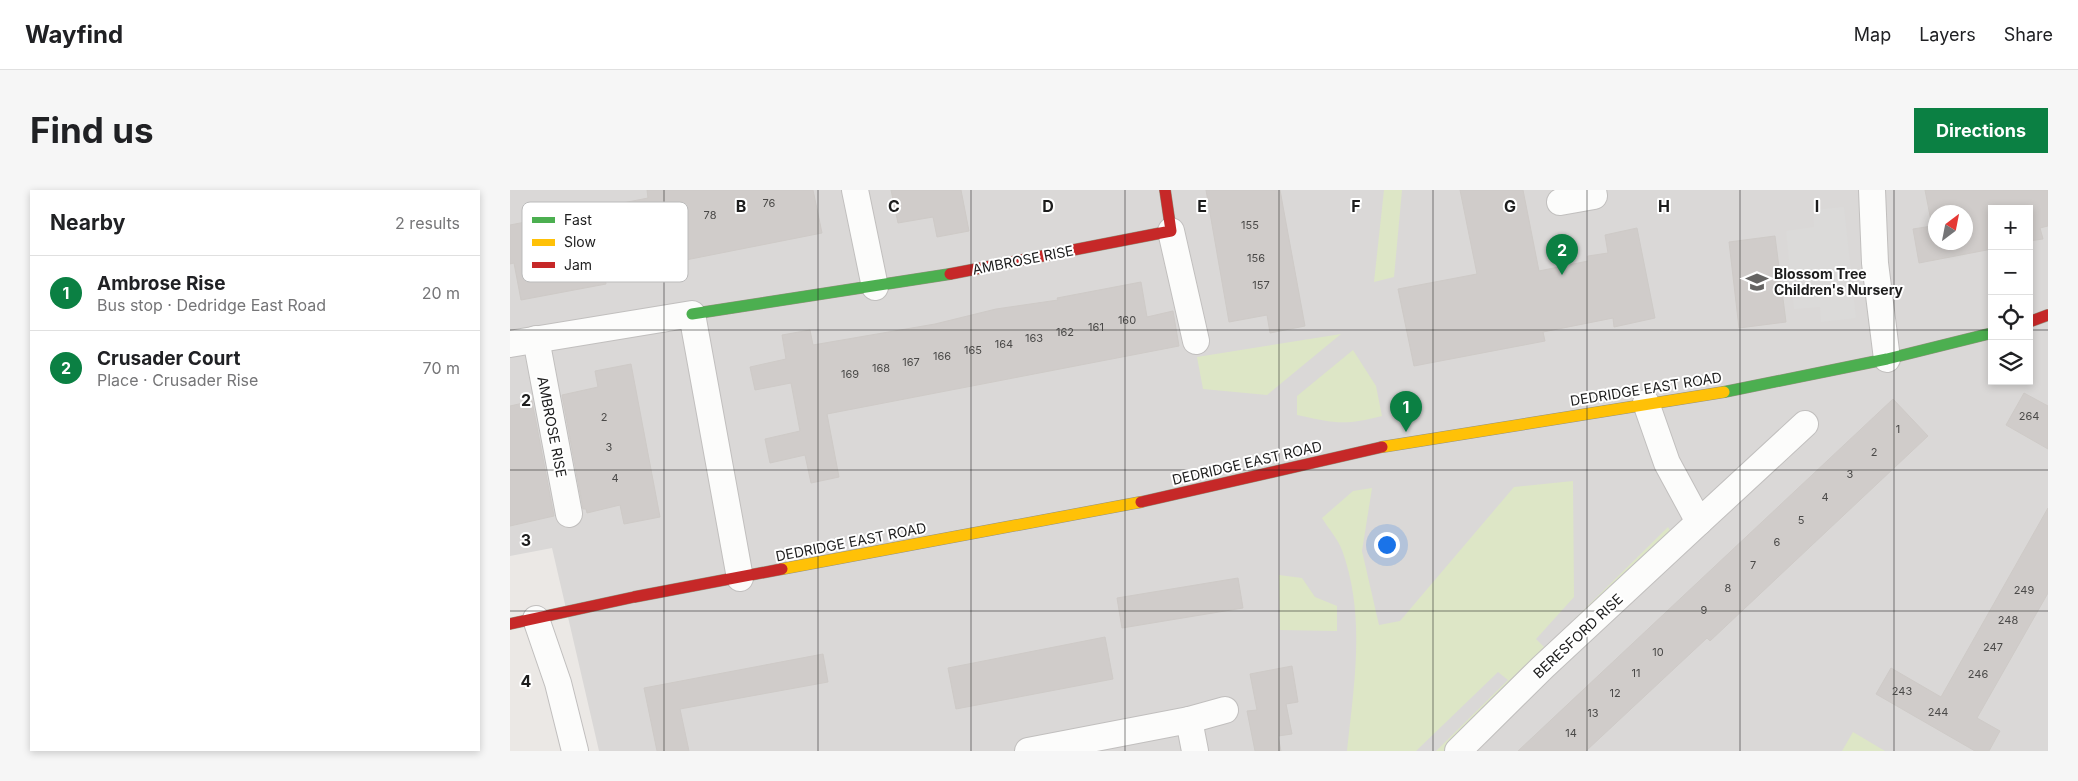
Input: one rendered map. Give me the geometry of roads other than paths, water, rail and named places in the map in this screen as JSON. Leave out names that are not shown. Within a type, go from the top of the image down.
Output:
[{"type":"street","points":[[855,190],[875,287]]},
{"type":"street","points":[[1165,190],[1171,231],[1196,341]]},
{"type":"street","points":[[1560,202],[1594,196],[1593,190]]},
{"type":"street","points":[[1872,190],[1875,263],[1887,358]]},
{"type":"street","name":"AMBROSE RISE","points":[[510,344],[692,314],[875,287],[1035,259],[1171,231]]},
{"type":"street","points":[[692,314],[740,578]]},
{"type":"street","points":[[2033,321],[2048,315]]},
{"type":"street","name":"DEDRIDGE EAST ROAD","points":[[510,624],[634,597],[1144,501],[1385,446],[1736,390],[1887,358],[1988,334]]},
{"type":"street","name":"AMBROSE RISE","points":[[536,339],[569,514]]},
{"type":"street","points":[[1646,403],[1667,463],[1699,522]]},
{"type":"street","name":"BERESFORD RISE","points":[[1458,751],[1543,667],[1805,424]]},
{"type":"street","points":[[536,619],[558,683],[575,751]]},
{"type":"street","points":[[1028,751],[1189,720],[1225,710]]},
{"type":"street","points":[[1189,720],[1196,751]]},
{"type":"place","name":"Crusader Court","points":[[1562,275]]},
{"type":"place","name":"Blossom Tree Children's Nursery","points":[[1757,282]]},
{"type":"place","name":"Ambrose Rise","points":[[1406,432]]}]
